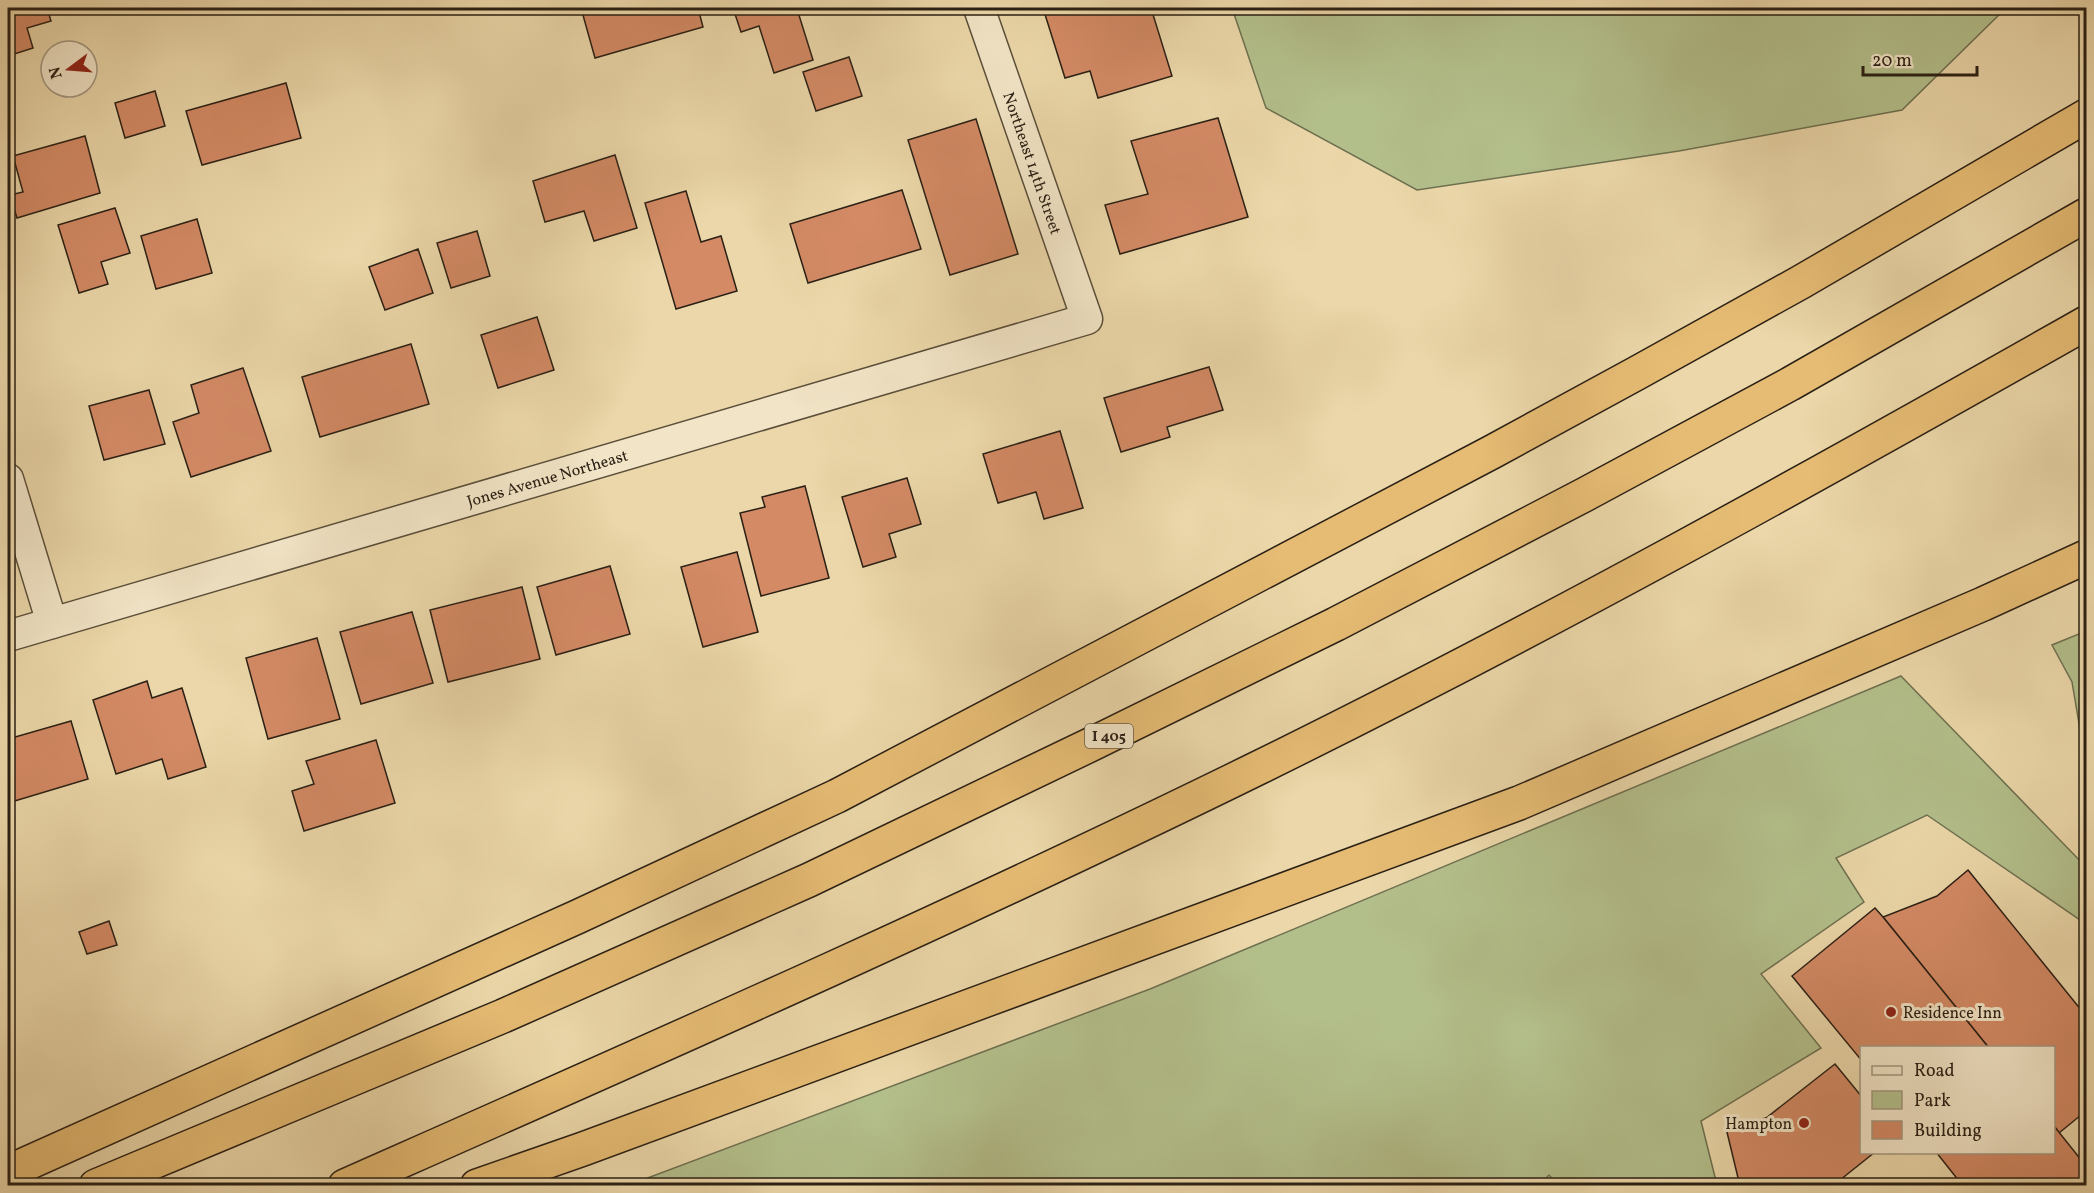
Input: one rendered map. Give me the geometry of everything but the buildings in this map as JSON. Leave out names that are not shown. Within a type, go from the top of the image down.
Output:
[{"type":"highway","points":[[8,1172],[578,917],[837,795],[1575,407],[1801,282],[2086,116]]},
{"type":"highway","name":"I 405","points":[[96,1185],[493,1020],[613,967],[809,880],[1094,743],[1336,624],[1584,495],[1790,384],[2086,215]]},
{"type":"highway","points":[[345,1185],[542,1099],[913,931],[1259,768],[1440,676],[1676,551],[2086,323]]},
{"type":"highway","points":[[477,1185],[594,1145],[1519,803],[1983,604],[2086,557]]},
{"type":"street","name":"Northeast 14th Street","points":[[979,8],[1087,319]]},
{"type":"street","name":"Jones Avenue Northeast","points":[[8,636],[1087,319]]},
{"type":"street","points":[[8,479],[52,623]]},
{"type":"green space","points":[[1232,8],[2006,8],[1902,110],[1679,151],[1417,190],[1266,108]]},
{"type":"green space","points":[[2086,631],[2086,765],[2072,682],[2052,645]]},
{"type":"green space","points":[[1901,676],[2086,867],[2086,924],[1927,815],[1836,858],[1864,902],[1761,974],[1821,1048],[1701,1121],[1717,1185],[1558,1185],[1549,1175],[1539,1186],[629,1185],[1150,989]]},
{"type":"place","name":"Residence Inn","points":[[1891,1012]]},
{"type":"place","name":"Hampton","points":[[1804,1123]]}]
